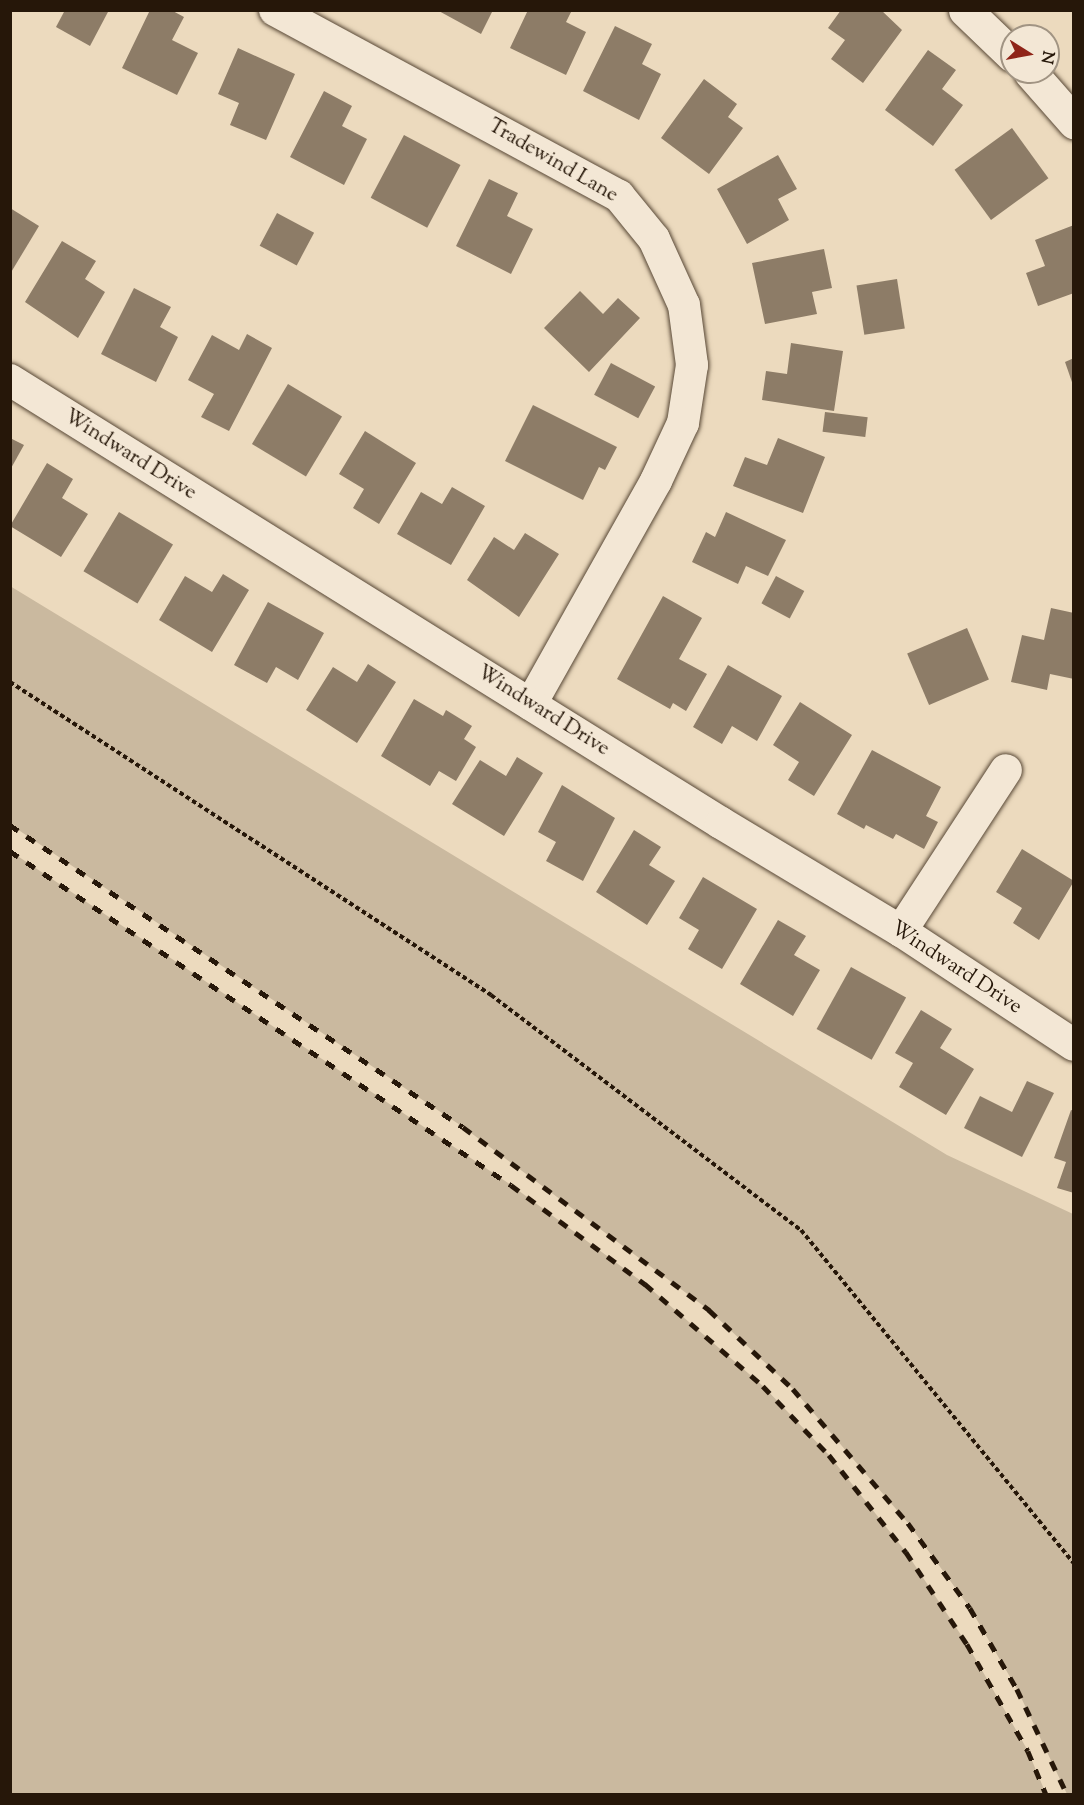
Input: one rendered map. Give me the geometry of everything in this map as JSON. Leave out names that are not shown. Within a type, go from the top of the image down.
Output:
[{"type":"street","name":"Tradewind Lane","points":[[275,10],[619,196],[654,239],[684,305],[692,365],[683,423],[656,481],[531,704]]},
{"type":"street","points":[[965,10],[1000,44]]},
{"type":"street","points":[[1041,84],[1074,122]]},
{"type":"street","name":"Windward Drive","points":[[10,380],[901,931],[1074,1045]]},
{"type":"street","points":[[901,931],[1006,771]]},
{"type":"path","points":[[10,682],[491,994],[801,1230],[1074,1563]]},
{"type":"shaded area","points":[[10,586],[947,1155],[1073,1214],[1073,1794],[1067,1794],[1017,1689],[970,1608],[908,1523],[793,1389],[709,1310],[463,1127],[11,825]]},
{"type":"shaded area","points":[[10,851],[511,1185],[645,1284],[763,1386],[829,1455],[906,1552],[967,1644],[1028,1751],[1046,1794],[11,1794]]},
{"type":"building","points":[[65,10],[109,10],[90,46],[56,27]]},
{"type":"building","points":[[150,10],[171,10],[184,17],[172,40],[198,53],[177,95],[122,68]]},
{"type":"building","points":[[437,10],[493,10],[481,34]]},
{"type":"building","points":[[528,10],[572,10],[566,22],[586,32],[566,75],[510,48]]},
{"type":"building","points":[[841,10],[881,10],[902,30],[863,83],[831,59],[845,40],[828,28]]},
{"type":"building","points":[[615,26],[652,44],[642,64],[661,74],[639,120],[583,91]]},
{"type":"building","points":[[238,48],[295,74],[266,140],[230,125],[239,103],[218,94]]},
{"type":"building","points":[[928,50],[956,70],[942,89],[963,105],[933,146],[885,110]]},
{"type":"building","points":[[704,79],[737,104],[728,117],[743,128],[709,174],[661,138]]},
{"type":"building","points":[[324,91],[352,106],[342,126],[367,139],[344,185],[290,157]]},
{"type":"building","points":[[1012,128],[1048,178],[991,220],[955,170]]},
{"type":"building","points":[[404,135],[461,165],[427,228],[371,198]]},
{"type":"building","points":[[778,155],[797,189],[778,199],[789,220],[747,244],[717,189]]},
{"type":"building","points":[[489,179],[518,193],[507,216],[533,229],[511,274],[456,246]]},
{"type":"building","points":[[10,208],[39,226],[10,274]]},
{"type":"building","points":[[277,213],[314,233],[297,265],[260,246]]},
{"type":"building","points":[[1074,225],[1074,293],[1038,306],[1026,273],[1045,266],[1035,240]]},
{"type":"building","points":[[62,241],[96,261],[85,279],[105,292],[78,338],[25,302]]},
{"type":"building","points":[[824,249],[832,288],[812,292],[817,314],[765,324],[752,263]]},
{"type":"building","points":[[897,279],[905,328],[864,335],[857,285]]},
{"type":"building","points":[[134,288],[171,307],[160,327],[178,337],[156,382],[101,354]]},
{"type":"building","points":[[580,291],[603,314],[618,298],[640,318],[589,372],[544,328]]},
{"type":"building","points":[[247,334],[272,348],[229,431],[201,417],[214,394],[188,380],[212,335],[239,350]]},
{"type":"building","points":[[791,343],[843,351],[834,411],[762,400],[766,371],[787,374]]},
{"type":"building","points":[[1074,358],[1074,384],[1073,385],[1065,362]]},
{"type":"building","points":[[611,363],[655,386],[638,418],[594,395]]},
{"type":"building","points":[[288,384],[342,416],[306,476],[252,444]]},
{"type":"building","points":[[533,405],[617,447],[605,470],[599,467],[583,500],[505,461]]},
{"type":"building","points":[[825,412],[868,417],[865,437],[823,432]]},
{"type":"building","points":[[365,431],[416,463],[379,524],[353,508],[364,489],[339,474]]},
{"type":"building","points":[[10,438],[24,445],[10,470]]},
{"type":"building","points":[[778,438],[825,457],[803,513],[733,486],[745,457],[767,465]]},
{"type":"building","points":[[47,463],[73,479],[62,498],[88,514],[61,557],[10,526]]},
{"type":"building","points":[[452,487],[485,506],[451,565],[397,534],[421,492],[442,504]]},
{"type":"building","points":[[119,512],[173,544],[137,604],[83,571]]},
{"type":"building","points":[[726,512],[786,540],[768,576],[746,566],[738,584],[692,562],[706,532],[715,537]]},
{"type":"building","points":[[525,533],[559,554],[519,617],[467,580],[494,537],[514,550]]},
{"type":"building","points":[[223,574],[249,590],[212,652],[159,620],[185,576],[212,592]]},
{"type":"building","points":[[776,576],[804,591],[790,618],[761,603]]},
{"type":"building","points":[[663,596],[702,618],[679,659],[707,674],[686,711],[673,703],[670,709],[617,679]]},
{"type":"building","points":[[268,602],[324,633],[298,680],[276,667],[267,683],[234,665]]},
{"type":"building","points":[[1051,608],[1074,613],[1074,679],[1050,674],[1047,690],[1011,682],[1022,635],[1044,640]]},
{"type":"building","points":[[967,628],[989,680],[929,705],[907,653]]},
{"type":"building","points":[[368,664],[396,682],[357,743],[306,710],[333,667],[357,682]]},
{"type":"building","points":[[728,665],[782,696],[757,741],[732,726],[722,744],[693,727]]},
{"type":"building","points":[[414,699],[443,716],[446,710],[472,726],[464,739],[476,747],[456,781],[439,771],[430,786],[381,756]]},
{"type":"building","points":[[800,702],[852,735],[814,796],[788,780],[799,762],[773,745]]},
{"type":"building","points":[[872,750],[941,787],[926,816],[938,822],[924,849],[896,834],[893,839],[866,825],[864,829],[837,814]]},
{"type":"building","points":[[517,757],[543,773],[504,836],[452,804],[480,760],[506,776]]},
{"type":"building","points":[[562,785],[615,818],[583,881],[546,861],[556,842],[538,832]]},
{"type":"building","points":[[634,830],[661,847],[649,865],[675,881],[647,925],[596,892]]},
{"type":"building","points":[[1022,849],[1074,881],[1039,940],[1013,923],[1022,908],[996,892]]},
{"type":"building","points":[[703,877],[757,909],[722,969],[688,949],[699,930],[679,918]]},
{"type":"building","points":[[778,920],[806,936],[794,955],[820,970],[793,1016],[740,984]]},
{"type":"building","points":[[851,967],[906,998],[872,1060],[817,1029]]},
{"type":"building","points":[[921,1010],[952,1029],[940,1048],[974,1069],[946,1115],[899,1087],[913,1063],[895,1053]]},
{"type":"building","points":[[1027,1081],[1054,1093],[1022,1157],[964,1128],[980,1096],[1012,1112]]},
{"type":"building","points":[[1071,1110],[1074,1111],[1074,1193],[1057,1188],[1066,1162],[1054,1158]]},
{"type":"railway","points":[[10,825],[463,1127],[709,1310],[793,1389],[908,1523],[970,1608],[1017,1689],[1067,1794]]},
{"type":"railway","points":[[10,851],[511,1185],[645,1284],[763,1386],[829,1455],[906,1552],[967,1644],[1028,1751],[1046,1794]]}]
